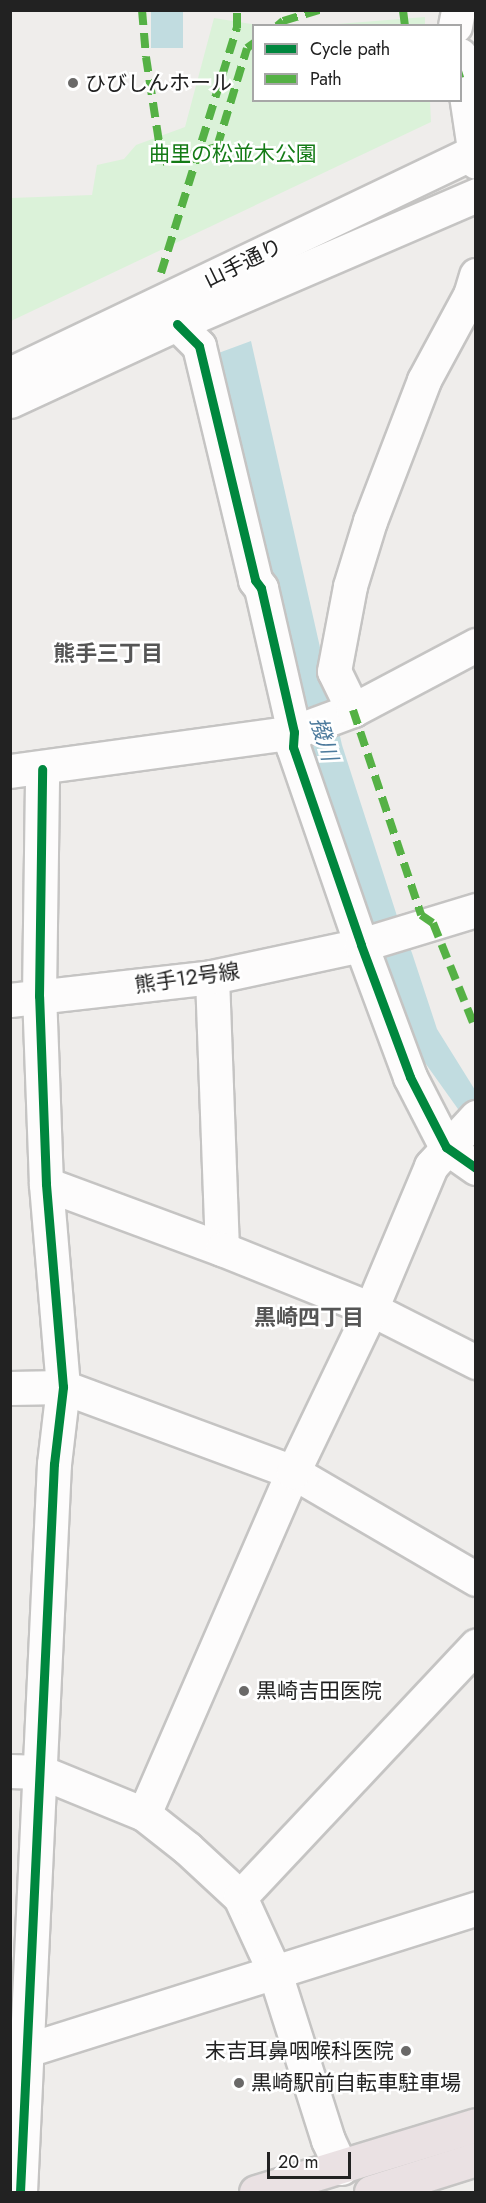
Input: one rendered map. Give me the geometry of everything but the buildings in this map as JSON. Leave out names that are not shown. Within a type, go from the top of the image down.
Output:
[{"type":"highway","points":[[256,2193],[476,2126]]},
{"type":"highway","points":[[371,2193],[476,2158]]},
{"type":"street","points":[[462,67],[475,155]]},
{"type":"street","name":"山手通り","points":[[10,374],[475,155]]},
{"type":"street","name":"山手通り","points":[[10,401],[177,324],[476,195]]},
{"type":"street","points":[[353,710],[334,671],[350,586],[370,521],[424,380],[470,295],[476,275]]},
{"type":"street","points":[[177,324],[199,346],[294,732],[294,747],[362,945],[410,1077],[461,1132],[476,1168]]},
{"type":"street","points":[[20,2193],[27,2050],[26,1772],[63,1387],[46,1184],[25,998],[26,770],[294,732],[353,710],[476,645]]},
{"type":"street","name":"熊手12号線","points":[[25,998],[212,977],[362,945],[476,910]]},
{"type":"street","points":[[212,977],[222,1249]]},
{"type":"street","points":[[144,1814],[293,1472],[371,1310],[431,1166],[461,1132]]},
{"type":"street","points":[[46,1184],[222,1249],[371,1310],[476,1362]]},
{"type":"street","points":[[10,1388],[63,1387],[293,1472],[476,1579]]},
{"type":"street","points":[[240,1897],[476,1646]]},
{"type":"street","points":[[26,1772],[144,1814],[187,1848],[240,1897],[275,1973],[328,2140],[341,2168]]},
{"type":"street","points":[[27,2050],[476,1908]]},
{"type":"green space","points":[[425,17],[425,24],[338,24]]},
{"type":"green space","name":"曲里の松並木公園","points":[[214,18],[252,24],[252,102],[430,102],[431,122],[11,321],[11,198],[92,195],[97,165],[124,159],[136,145],[185,127]]},
{"type":"water","points":[[151,11],[183,11],[183,48],[151,48]]},
{"type":"water","name":"撥川","points":[[251,341],[342,745],[397,916],[437,1029],[475,1090],[475,1128],[463,1116],[418,1053],[307,756],[213,355]]},
{"type":"marked path","points":[[142,10],[146,57],[162,162],[217,147],[247,48],[252,44]]},
{"type":"marked path","points":[[161,273],[237,28],[237,10]]},
{"type":"marked path","points":[[279,24],[319,10]]},
{"type":"marked path","points":[[403,10],[405,24]]},
{"type":"marked path","points":[[353,710],[421,915],[433,923],[476,1030]]},
{"type":"cycle path","points":[[177,324],[199,346],[255,580],[261,588],[294,732],[293,747],[361,945],[410,1077],[446,1147],[476,1168]]},
{"type":"cycle path","points":[[20,2192],[54,1464],[63,1387],[46,1184],[39,996],[42,769]]},
{"type":"place","name":"ひびしんホール","points":[[73,83]]},
{"type":"place","name":"黒崎吉田医院","points":[[244,1691]]},
{"type":"place","name":"末吉耳鼻咽喉科医院","points":[[406,2051]]},
{"type":"place","name":"黒崎駅前自転車駐車場","points":[[239,2083]]},
{"type":"district","name":"熊手三丁目","points":[[108,654]]},
{"type":"district","name":"黒崎四丁目","points":[[309,1318]]}]
